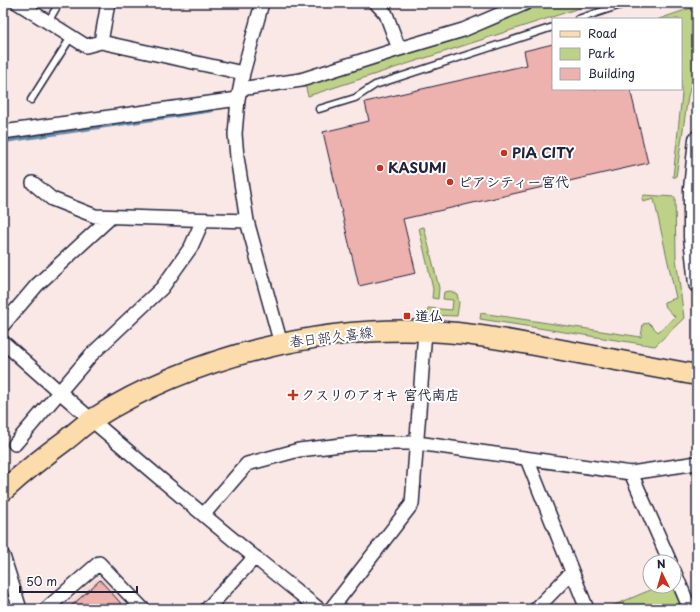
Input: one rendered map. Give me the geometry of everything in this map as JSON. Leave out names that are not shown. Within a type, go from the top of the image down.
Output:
[{"type":"main road","name":"春日部久喜線","points":[[3,491],[31,466],[91,420],[128,399],[204,366],[231,357],[281,344],[355,333],[397,330],[446,332],[522,343],[697,376]]},
{"type":"street","points":[[18,3],[86,46],[101,42],[243,74]]},
{"type":"street","points":[[101,42],[108,3]]},
{"type":"street","points":[[262,3],[243,74],[239,94],[235,134],[247,221],[281,344]]},
{"type":"street","points":[[376,3],[386,14],[399,49]]},
{"type":"street","points":[[3,132],[239,94],[301,80],[463,30],[526,3]]},
{"type":"street","points":[[697,139],[692,189],[692,237],[697,284]]},
{"type":"street","points":[[33,183],[52,200],[95,216],[247,221]]},
{"type":"street","points":[[3,325],[37,285],[111,217]]},
{"type":"street","points":[[15,444],[91,355],[162,288],[191,247],[203,220]]},
{"type":"street","points":[[331,609],[412,504],[425,331]]},
{"type":"street","points":[[3,342],[91,420],[319,609]]},
{"type":"street","points":[[204,514],[247,464],[299,450],[359,443],[417,442],[527,459],[631,472],[697,463]]},
{"type":"street","points":[[527,459],[587,609]]},
{"type":"street","points":[[631,472],[667,554]]},
{"type":"street","points":[[3,556],[20,609]]},
{"type":"street","points":[[207,609],[255,557]]},
{"type":"street","points":[[46,609],[99,563],[143,609]]},
{"type":"street","points":[[536,609],[572,572]]},
{"type":"street","points":[[682,590],[690,609]]},
{"type":"lane","points":[[48,22],[59,3]]},
{"type":"lane","points":[[581,18],[627,3]]},
{"type":"lane","points":[[319,109],[355,98],[375,85],[552,27]]},
{"type":"lane","points":[[31,100],[71,37]]},
{"type":"shaded area","points":[[96,578],[103,579],[132,609],[61,609]]},
{"type":"green space","points":[[543,3],[595,3],[308,96],[305,85],[467,35]]},
{"type":"green space","points":[[697,6],[697,64],[688,96],[676,177],[673,177],[682,94],[682,18],[662,18]]},
{"type":"green space","points":[[644,195],[675,197],[676,258],[684,318],[655,346],[480,319],[481,313],[641,337],[643,324],[649,323],[658,332],[675,317],[664,305],[664,302],[676,298],[654,199],[643,202],[642,198]]},
{"type":"green space","points":[[424,227],[439,288],[438,299],[432,298],[433,289],[419,228]]},
{"type":"green space","points":[[450,291],[457,294],[459,303],[457,316],[427,315],[428,308],[452,310],[453,300],[443,299],[444,292]]},
{"type":"green space","points":[[642,594],[675,594],[682,609],[605,609]]},
{"type":"building","name":"ピアシティー宮代","points":[[552,44],[552,90],[630,90],[648,163],[403,219],[416,273],[359,286],[323,132],[369,121],[365,102],[527,65],[524,51]]},
{"type":"building","points":[[100,580],[126,609],[68,609]]},
{"type":"waterway","points":[[3,141],[212,110]]},
{"type":"place","name":"PIA CITY","points":[[504,153]]},
{"type":"place","name":"KASUMI","points":[[380,168]]},
{"type":"place","name":"ピアシティー宮代","points":[[450,182]]},
{"type":"place","name":"道仏","points":[[407,316]]},
{"type":"place","name":"クスリのアオキ 宮代南店","points":[[293,395]]}]
